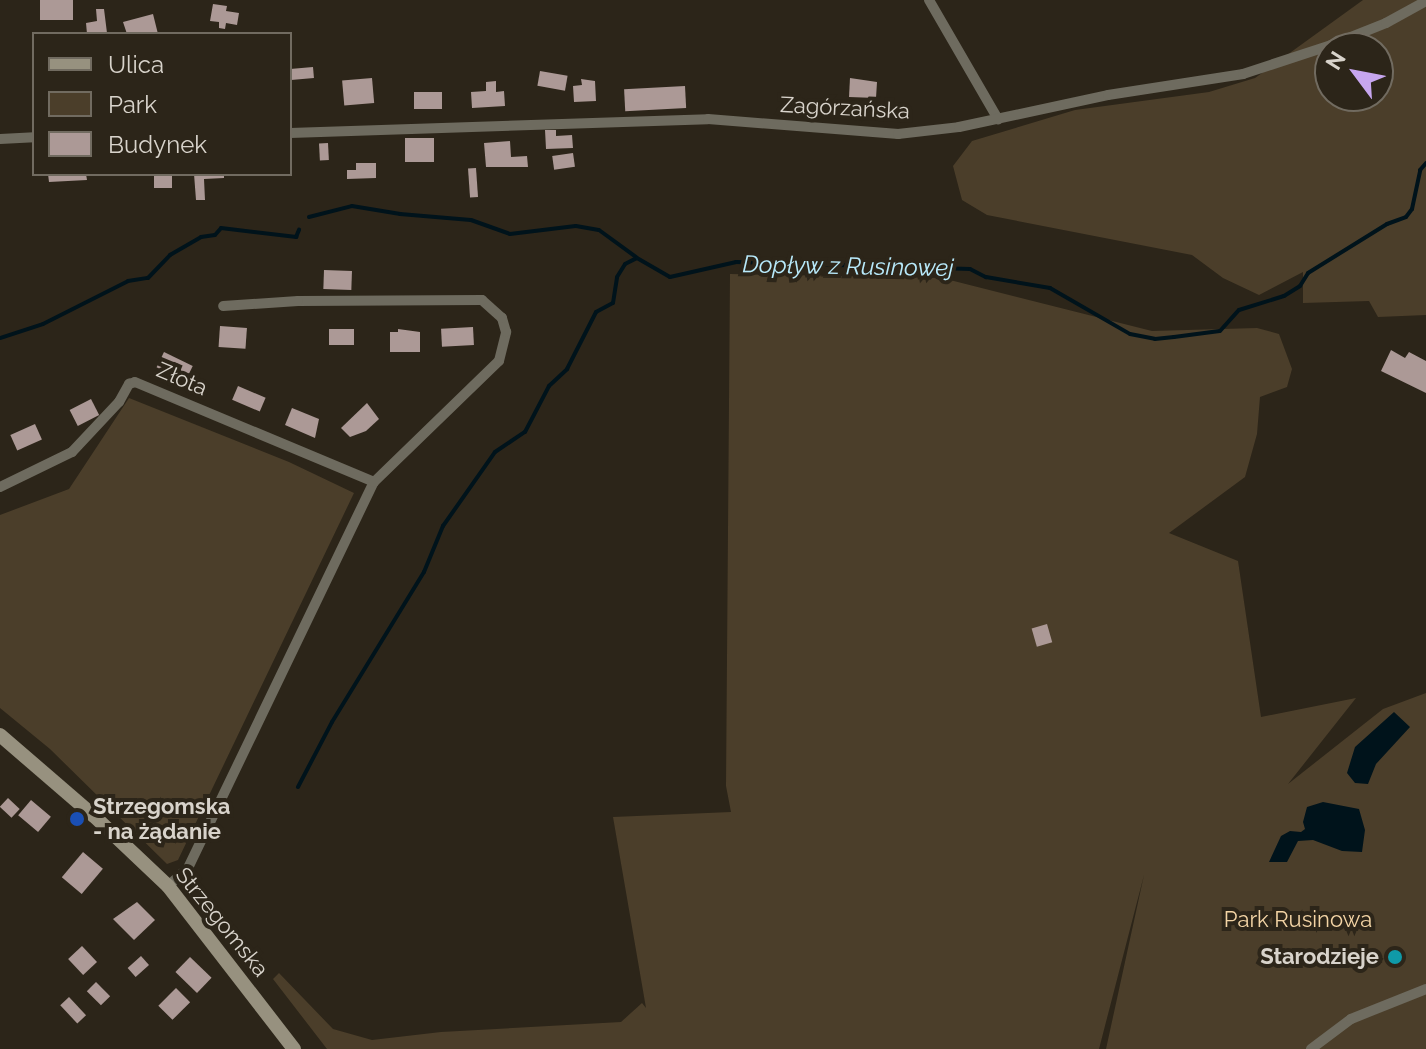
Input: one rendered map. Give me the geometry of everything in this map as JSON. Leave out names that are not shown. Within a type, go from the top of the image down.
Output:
[{"type":"main road","name":"Strzegomska","points":[[0,735],[168,886],[294,1049]]},
{"type":"street","points":[[929,0],[998,119]]},
{"type":"street","name":"Zagórzańska","points":[[292,133],[708,119],[898,134],[998,119],[1108,95],[1243,74],[1372,29],[1426,1]]},
{"type":"street","points":[[0,139],[32,137]]},
{"type":"street","points":[[168,886],[188,868],[374,482],[499,361],[506,332],[493,307],[482,300],[298,301],[223,306]]},
{"type":"street","name":"Złota","points":[[0,487],[72,452],[119,402],[129,384],[135,382],[374,482]]},
{"type":"street","points":[[1311,1049],[1351,1019],[1426,989]]},
{"type":"green space","points":[[1363,0],[1426,0],[1426,315],[1378,317],[1369,301],[1303,303],[1303,272],[1259,295],[1223,278],[1192,255],[987,215],[962,200],[953,166],[972,141],[1075,110],[1209,92],[1255,78],[1314,35],[1314,112],[1394,112],[1394,32],[1319,32]]},
{"type":"green space","name":"Park Rusinowa","points":[[730,274],[942,278],[1152,331],[1257,328],[1279,334],[1292,369],[1287,387],[1260,397],[1257,434],[1245,477],[1169,533],[1238,561],[1261,717],[1356,698],[1288,784],[1383,709],[1426,693],[1426,1049],[1106,1049],[1144,875],[1099,1049],[327,1049],[273,979],[279,973],[333,1029],[372,1040],[441,1032],[621,1022],[642,1003],[646,1008],[613,817],[731,812],[726,786]]},
{"type":"green space","points":[[129,398],[289,462],[354,493],[178,860],[167,864],[50,749],[0,708],[0,515],[69,489]]},
{"type":"water","points":[[1394,712],[1410,727],[1376,764],[1368,784],[1355,783],[1347,773],[1355,747]]},
{"type":"water","points":[[1323,802],[1359,809],[1365,830],[1362,852],[1342,851],[1313,840],[1298,841],[1287,862],[1269,862],[1281,836],[1305,829],[1303,822],[1307,807]]},
{"type":"building","points":[[40,0],[73,0],[73,20],[40,20]]},
{"type":"building","points":[[213,4],[227,6],[226,11],[239,13],[237,25],[226,23],[225,29],[219,28],[219,22],[210,21]]},
{"type":"building","points":[[96,9],[104,9],[107,32],[87,32],[86,23],[97,21]]},
{"type":"building","points":[[153,14],[158,32],[126,32],[123,22]]},
{"type":"building","points":[[313,67],[314,78],[292,80],[292,69]]},
{"type":"building","points":[[540,71],[568,76],[565,91],[537,86]]},
{"type":"building","points":[[372,78],[374,103],[344,106],[342,81]]},
{"type":"building","points":[[850,78],[877,82],[876,98],[849,97]]},
{"type":"building","points":[[581,79],[595,81],[596,101],[574,102],[573,86],[582,85]]},
{"type":"building","points":[[496,81],[496,92],[504,91],[505,106],[472,108],[471,92],[486,91],[486,82]]},
{"type":"building","points":[[685,86],[686,108],[625,111],[624,89]]},
{"type":"building","points":[[414,92],[442,92],[442,109],[414,109]]},
{"type":"building","points":[[545,130],[556,130],[556,136],[572,135],[573,148],[546,149]]},
{"type":"building","points":[[405,138],[434,138],[434,162],[405,162]]},
{"type":"building","points":[[510,141],[511,157],[527,156],[528,167],[486,167],[484,143]]},
{"type":"building","points":[[319,143],[328,143],[329,160],[320,160]]},
{"type":"building","points":[[573,153],[575,167],[554,170],[552,156]]},
{"type":"building","points":[[356,163],[376,163],[376,178],[347,179],[347,170],[356,170]]},
{"type":"building","points":[[476,168],[478,197],[470,197],[468,169]]},
{"type":"building","points":[[48,176],[86,176],[87,180],[49,182]]},
{"type":"building","points":[[154,176],[172,176],[172,188],[154,188]]},
{"type":"building","points":[[194,176],[224,176],[204,179],[205,200],[196,200]]},
{"type":"building","points":[[324,270],[352,271],[351,290],[323,289]]},
{"type":"building","points":[[220,326],[247,328],[245,349],[219,347]]},
{"type":"building","points":[[473,327],[474,345],[442,347],[441,329]]},
{"type":"building","points":[[329,329],[354,329],[354,345],[329,345]]},
{"type":"building","points":[[398,329],[420,332],[420,352],[390,352],[390,332],[398,332]]},
{"type":"building","points":[[1391,350],[1405,358],[1409,352],[1426,361],[1426,393],[1381,371]]},
{"type":"building","points":[[164,352],[193,366],[185,381],[157,367]]},
{"type":"building","points":[[238,386],[266,398],[260,412],[232,400]]},
{"type":"building","points":[[91,399],[99,415],[78,426],[70,410]]},
{"type":"building","points":[[367,403],[379,419],[366,431],[350,437],[341,428]]},
{"type":"building","points":[[292,408],[319,419],[315,438],[285,425]]},
{"type":"building","points":[[35,424],[42,440],[17,451],[10,435]]},
{"type":"building","points":[[1047,624],[1052,642],[1037,647],[1032,628]]},
{"type":"building","points":[[8,798],[20,809],[12,818],[0,807]]},
{"type":"building","points":[[31,800],[51,817],[38,832],[18,815]]},
{"type":"building","points":[[83,852],[103,869],[82,894],[62,877]]},
{"type":"building","points":[[137,902],[155,920],[134,940],[113,919]]},
{"type":"building","points":[[82,946],[97,962],[83,975],[68,959]]},
{"type":"building","points":[[141,956],[149,965],[136,977],[128,968]]},
{"type":"building","points":[[190,957],[212,978],[197,993],[175,972]]},
{"type":"building","points":[[96,982],[110,996],[101,1005],[87,991]]},
{"type":"building","points":[[176,988],[190,1002],[172,1020],[158,1006]]},
{"type":"building","points":[[69,997],[86,1015],[77,1023],[60,1005]]},
{"type":"waterway","name":"Dopływ z Rusinowej","points":[[298,787],[332,722],[424,572],[443,526],[495,452],[525,432],[549,386],[567,369],[596,312],[613,303],[617,277],[625,264],[637,258],[670,277],[736,262],[970,269],[986,277],[1050,288],[1130,334],[1155,339],[1174,337],[1220,331],[1239,310],[1284,296],[1300,286],[1308,273],[1387,224],[1406,217],[1412,209],[1420,170],[1426,163]]},
{"type":"waterway","points":[[309,217],[352,206],[471,220],[510,234],[576,226],[599,230],[636,257]]},
{"type":"waterway","points":[[0,338],[43,324],[128,281],[148,278],[170,255],[201,237],[215,235],[221,228],[296,237],[299,230]]},
{"type":"place","name":"Strzegomska - na żądanie","points":[[77,819]]},
{"type":"place","name":"Starodzieje","points":[[1395,957]]}]
